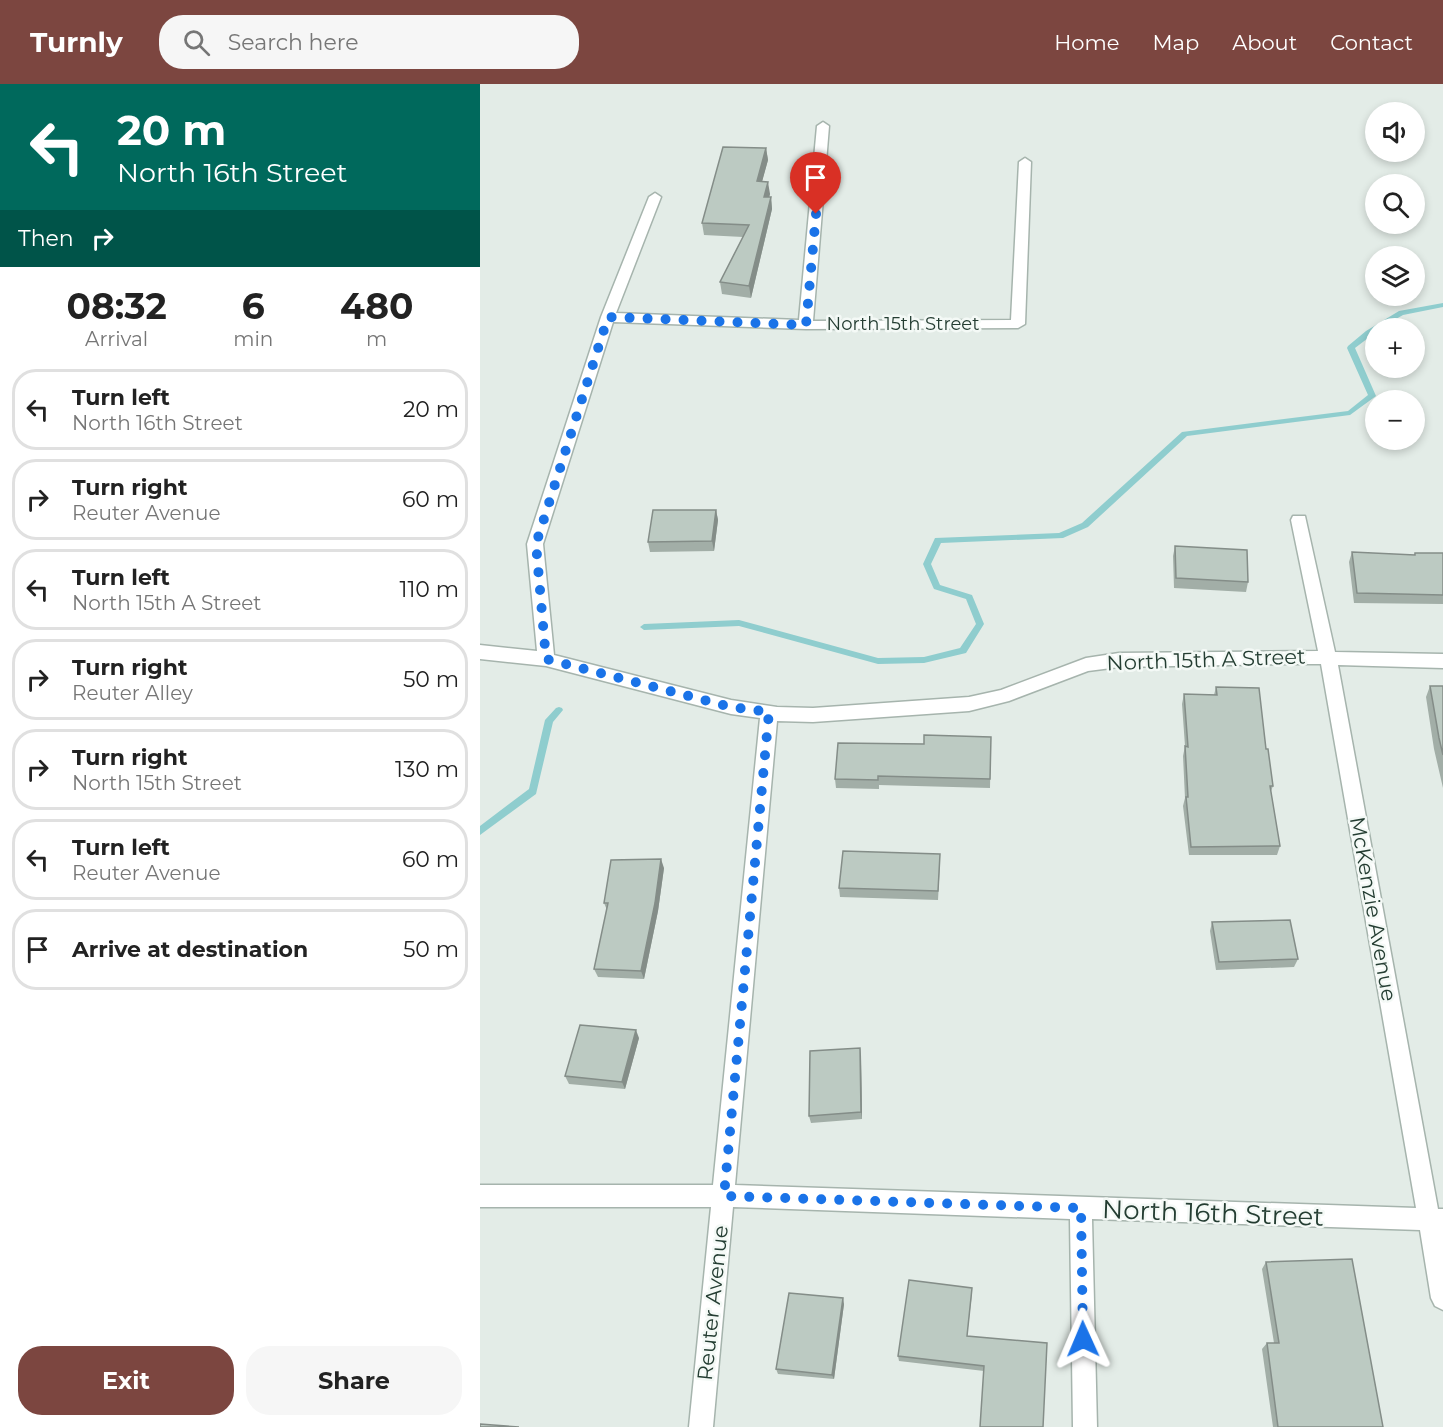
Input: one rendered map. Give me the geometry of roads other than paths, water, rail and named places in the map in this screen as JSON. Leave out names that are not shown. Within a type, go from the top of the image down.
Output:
[{"type":"street","points":[[806,325],[823,126]]},
{"type":"street","name":"North 15th Street","points":[[608,317],[806,325],[1018,324],[1025,162]]},
{"type":"street","points":[[546,659],[536,544],[608,317],[655,197]]},
{"type":"street","name":"McKenzie Avenue","points":[[1299,520],[1328,657],[1436,1220],[1443,1298]]},
{"type":"street","name":"North 15th A Street","points":[[480,652],[546,659],[731,707],[813,715],[969,704],[1003,696],[1086,665],[1119,660],[1328,657],[1443,661]]},
{"type":"street","name":"Reuter Avenue","points":[[700,1427],[769,712]]},
{"type":"street","name":"North 16th Street","points":[[480,1196],[724,1196],[1436,1220]]},
{"type":"street","points":[[1081,1208],[1085,1427]]},
{"type":"waterway","points":[[644,627],[739,623],[878,661],[924,660],[963,651],[980,624],[969,597],[937,587],[927,564],[938,540],[1060,536],[1085,525],[1185,434],[1350,413],[1372,396],[1351,348],[1368,333],[1401,313],[1443,305]]},
{"type":"waterway","points":[[480,831],[533,791],[549,720],[559,710]]}]
